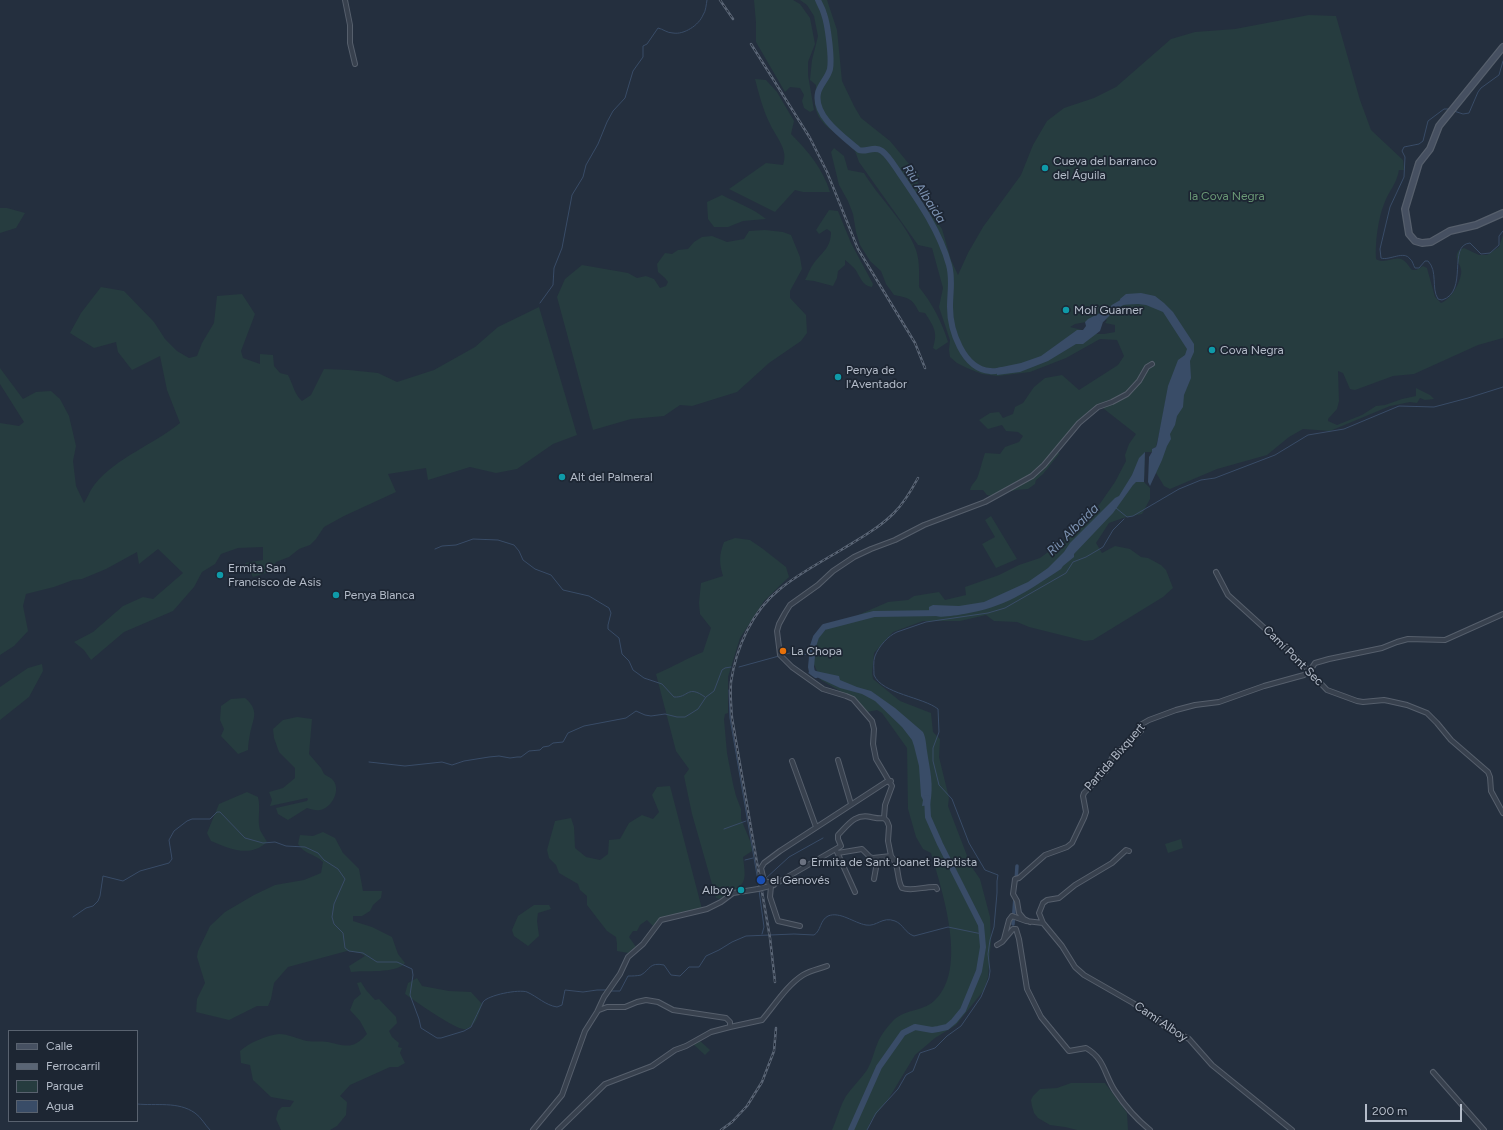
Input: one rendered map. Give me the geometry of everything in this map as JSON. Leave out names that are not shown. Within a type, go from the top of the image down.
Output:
[{"type":"main road","points":[[1503,47],[1437,129],[1430,148],[1419,163],[1406,203],[1405,214],[1410,236],[1418,243],[1429,242],[1450,231],[1476,225],[1503,213]]},
{"type":"street","points":[[345,0],[350,25],[350,43],[355,64]]},
{"type":"street","points":[[937,889],[936,887],[930,886],[911,890],[902,888],[895,860],[891,856],[888,841],[888,824],[884,818],[885,805],[892,788],[891,781],[876,759],[873,744],[874,726],[872,721],[857,704],[846,696],[823,689],[810,681],[781,658],[777,631],[779,624],[790,605],[818,585],[833,571],[854,557],[894,540],[924,524],[967,510],[1032,476],[1044,465],[1079,423],[1098,407],[1127,394],[1139,381],[1147,367],[1152,364]]},
{"type":"street","name":"Camí Pont Sec","points":[[1216,572],[1228,595],[1293,654],[1322,686],[1336,694],[1363,702],[1384,700],[1390,701],[1407,705],[1427,713],[1451,740],[1488,772],[1491,791],[1503,812]]},
{"type":"street","points":[[1309,672],[1315,663],[1382,648],[1396,642],[1417,638],[1445,640],[1503,614]]},
{"type":"street","name":"Partida Bixquert","points":[[1030,922],[1024,919],[1018,912],[1017,901],[1013,894],[1015,879],[1019,878],[1045,855],[1072,843],[1086,812],[1083,796],[1084,793],[1106,771],[1113,756],[1141,731],[1142,724],[1176,710],[1195,705],[1219,702],[1264,686],[1304,675],[1309,672]]},
{"type":"street","points":[[838,760],[851,804]]},
{"type":"street","points":[[792,761],[816,827]]},
{"type":"street","points":[[800,926],[778,921],[771,899],[770,886],[773,883],[764,881],[761,870],[762,865],[780,851],[851,804],[886,782],[891,781]]},
{"type":"street","points":[[837,851],[841,846],[838,835],[854,819],[859,816],[880,819],[884,818]]},
{"type":"street","points":[[533,1130],[562,1095],[584,1031],[622,970],[628,957],[643,944],[661,920],[707,908],[721,902],[733,892],[770,886],[837,851],[862,849],[870,857],[875,858],[891,856]]},
{"type":"street","points":[[1004,939],[1009,920],[1012,916],[1030,922],[1042,923],[1039,913],[1043,903],[1059,898],[1075,885],[1112,863],[1126,850],[1129,851]]},
{"type":"street","points":[[837,851],[855,892]]},
{"type":"street","points":[[874,878],[875,858]]},
{"type":"street","name":"Camí Alboy","points":[[1042,923],[1062,946],[1075,967],[1084,975],[1133,1003],[1166,1027],[1189,1040],[1212,1065],[1292,1130]]},
{"type":"street","points":[[997,945],[1013,929],[1016,929],[1019,939],[1025,984],[1041,1017],[1068,1051],[1086,1048],[1100,1061],[1105,1068],[1106,1075],[1115,1091],[1136,1120],[1150,1130]]},
{"type":"street","points":[[558,1130],[605,1084],[652,1066],[675,1050],[686,1046],[711,1032],[762,1020],[777,1001],[798,979],[813,970],[827,966]]},
{"type":"street","points":[[598,1010],[607,1007],[625,1008],[637,1002],[646,1000],[658,1002],[673,1010],[726,1018],[730,1022],[730,1027]]},
{"type":"street","points":[[1433,1072],[1484,1130]]},
{"type":"green space","points":[[754,0],[793,0],[800,4],[810,18],[815,44],[808,62],[808,75],[814,110],[810,112],[804,108],[802,101],[804,95],[800,88],[790,87],[785,92],[756,42]]},
{"type":"green space","name":"la Cova Negra","points":[[800,0],[827,0],[837,30],[842,81],[861,118],[890,141],[919,176],[917,187],[923,203],[942,229],[951,260],[958,275],[968,253],[983,227],[1021,175],[1033,145],[1047,121],[1064,108],[1094,98],[1116,87],[1171,39],[1195,32],[1235,29],[1309,15],[1336,16],[1360,100],[1371,130],[1403,160],[1404,170],[1399,170],[1380,217],[1377,231],[1376,259],[1383,261],[1400,259],[1406,262],[1412,270],[1416,270],[1423,266],[1427,268],[1435,297],[1441,303],[1449,298],[1456,289],[1460,278],[1461,269],[1457,258],[1459,251],[1464,248],[1479,255],[1487,255],[1499,247],[1503,235],[1503,338],[1478,345],[1414,374],[1393,376],[1355,390],[1350,389],[1343,373],[1338,371],[1339,401],[1337,409],[1328,421],[1337,425],[1362,415],[1376,406],[1385,405],[1416,396],[1416,388],[1430,395],[1434,399],[1425,400],[1420,398],[1417,403],[1410,402],[1390,406],[1330,431],[1303,429],[1289,437],[1267,455],[1217,469],[1170,489],[1164,486],[1155,471],[1168,386],[1156,447],[1152,449],[1152,452],[1145,452],[1144,482],[1150,488],[1150,499],[1142,514],[1109,523],[1096,543],[1102,553],[1115,546],[1130,549],[1141,557],[1148,558],[1161,565],[1166,570],[1173,588],[1163,597],[1093,640],[1085,641],[1029,627],[1017,622],[994,621],[986,615],[960,621],[923,621],[893,632],[874,653],[872,673],[873,679],[900,701],[931,713],[933,732],[940,739],[939,757],[949,798],[948,806],[971,866],[980,879],[990,917],[991,941],[988,977],[984,990],[956,1025],[935,1038],[915,1055],[889,1098],[871,1121],[867,1130],[832,1130],[844,1100],[867,1070],[878,1042],[886,1029],[896,1018],[929,1005],[934,1001],[944,987],[950,970],[950,930],[946,908],[931,853],[923,849],[916,837],[908,809],[907,748],[882,713],[877,710],[867,712],[857,701],[821,680],[813,662],[816,640],[826,629],[888,602],[908,600],[914,596],[939,592],[945,600],[966,595],[965,587],[1040,558],[1067,538],[1099,505],[1115,482],[1126,461],[1125,455],[1129,444],[1136,434],[1099,405],[1096,406],[1077,423],[1057,447],[1059,454],[1043,474],[1036,480],[1035,484],[1028,489],[1016,490],[992,496],[987,495],[983,490],[970,490],[978,476],[985,453],[1000,454],[1005,447],[1019,442],[1023,436],[1018,432],[1006,431],[1002,425],[988,429],[979,420],[990,413],[999,412],[1003,418],[1013,414],[1015,407],[1023,403],[1034,387],[1045,378],[1062,375],[1079,390],[1118,365],[1124,356],[1117,340],[1100,339],[1066,358],[1030,372],[998,376],[982,374],[957,363],[950,357],[950,340],[939,307],[943,288],[932,248],[918,245],[859,162],[853,148],[843,138],[822,122],[816,110],[816,85],[810,80],[812,60],[818,36],[814,16],[807,5]],"holes":[[[1103,319],[1107,320],[1105,323],[1115,325],[1115,332],[1098,334],[1070,327],[1075,324]]]},
{"type":"green space","points":[[755,79],[766,80],[777,92],[794,121],[791,134],[819,168],[830,192],[803,192],[795,190],[775,212],[729,189],[766,163],[783,165],[783,149],[765,113]]},
{"type":"green space","points":[[834,148],[844,156],[848,170],[864,173],[912,240],[918,259],[919,287],[936,313],[948,342],[936,350],[933,348],[935,338],[934,330],[925,313],[919,312],[910,299],[894,295],[886,284],[881,271],[870,261],[860,245],[853,214],[839,185],[831,152]]},
{"type":"green space","points":[[722,195],[766,219],[743,221],[728,227],[714,227],[708,219],[707,202]]},
{"type":"green space","points":[[0,208],[7,208],[25,213],[16,228],[0,233]]},
{"type":"green space","points":[[829,210],[838,211],[851,243],[873,284],[872,287],[864,283],[855,269],[845,260],[845,265],[838,271],[837,278],[833,286],[805,280],[813,265],[828,246],[831,232],[827,229],[819,234],[816,230]]},
{"type":"green space","points":[[765,230],[783,232],[791,235],[800,257],[802,269],[790,291],[790,298],[806,315],[807,333],[801,341],[769,363],[737,392],[692,406],[680,405],[664,416],[631,419],[593,430],[557,297],[565,279],[582,265],[628,273],[637,278],[646,276],[654,279],[660,288],[666,286],[668,282],[658,272],[657,264],[665,253],[672,254],[678,250],[688,249],[694,242],[702,237],[712,236],[727,242],[744,239],[749,231]]},
{"type":"green space","points":[[101,287],[124,291],[154,322],[165,339],[177,351],[189,358],[197,356],[202,343],[214,323],[217,296],[242,294],[255,314],[241,351],[243,358],[260,364],[260,354],[273,355],[274,366],[280,373],[288,375],[295,392],[302,401],[311,395],[324,369],[378,373],[397,382],[434,370],[475,347],[498,327],[539,307],[577,435],[553,444],[517,469],[496,473],[470,467],[428,480],[426,468],[388,474],[396,492],[324,527],[310,545],[299,549],[289,557],[276,562],[269,572],[253,577],[245,563],[263,560],[263,547],[238,548],[221,554],[215,564],[202,572],[194,587],[173,611],[124,632],[91,660],[84,650],[74,642],[93,632],[123,606],[143,597],[153,599],[183,573],[158,549],[139,564],[137,552],[106,569],[82,579],[73,580],[54,587],[26,594],[23,606],[28,631],[14,646],[0,655],[0,423],[19,426],[24,422],[0,384],[0,368],[23,399],[36,392],[51,391],[60,399],[69,416],[76,446],[73,461],[76,486],[84,503],[95,484],[114,466],[180,423],[167,390],[160,356],[132,370],[118,352],[116,342],[94,348],[70,333],[81,313]]},
{"type":"green space","points":[[991,516],[1017,559],[996,568],[982,544],[995,537],[985,520]]},
{"type":"green space","points":[[735,538],[750,540],[763,549],[786,567],[789,577],[764,601],[740,638],[728,677],[728,713],[725,714],[724,719],[727,753],[736,796],[741,809],[741,819],[751,843],[752,851],[743,857],[745,874],[742,883],[735,890],[720,899],[716,898],[692,814],[684,776],[689,769],[676,751],[656,674],[703,652],[711,628],[700,614],[699,603],[701,583],[723,576],[720,559],[722,547],[724,542]]},
{"type":"green space","points":[[42,664],[43,671],[29,697],[0,720],[0,687],[28,668]]},
{"type":"green space","points":[[245,698],[253,707],[254,719],[249,738],[248,750],[238,754],[221,736],[224,729],[220,720],[221,706],[231,699]]},
{"type":"green space","points":[[297,717],[312,719],[309,754],[324,774],[335,783],[336,793],[332,802],[324,809],[317,810],[307,808],[288,820],[278,814],[276,808],[307,801],[308,799],[270,806],[272,800],[269,792],[283,788],[295,778],[295,768],[279,752],[274,738],[273,729],[283,720]]},
{"type":"green space","points":[[670,786],[702,909],[660,919],[653,926],[647,920],[640,925],[637,931],[633,931],[629,937],[636,947],[628,953],[617,951],[616,937],[607,931],[587,905],[587,896],[580,890],[578,884],[559,873],[556,865],[549,858],[547,850],[555,821],[571,818],[574,827],[575,848],[586,857],[600,860],[608,854],[609,840],[620,839],[629,823],[642,815],[653,819],[659,812],[652,795],[657,787]]},
{"type":"green space","points":[[247,792],[258,797],[259,826],[267,842],[254,850],[247,851],[225,847],[211,841],[207,833],[219,804]]},
{"type":"green space","points":[[323,832],[335,838],[343,853],[359,869],[363,891],[382,891],[381,898],[373,905],[370,911],[362,916],[353,916],[353,921],[372,927],[392,937],[398,954],[405,963],[395,969],[351,972],[349,966],[365,956],[360,953],[347,951],[288,967],[274,983],[268,1006],[257,1006],[229,1020],[196,1012],[197,999],[205,983],[197,957],[198,951],[210,926],[225,912],[254,895],[275,885],[304,880],[321,873],[323,862],[301,848],[298,844],[300,835],[313,836]]},
{"type":"green space","points":[[1181,839],[1183,848],[1168,853],[1165,844]]},
{"type":"green space","points":[[534,905],[549,905],[551,909],[538,913],[537,921],[539,936],[528,946],[514,936],[512,930],[518,916]]},
{"type":"green space","points":[[417,978],[422,986],[449,991],[471,992],[482,1004],[479,1015],[473,1025],[466,1029],[461,1029],[454,1026],[405,994],[408,983]]},
{"type":"green space","points":[[361,982],[375,1000],[379,999],[396,1017],[397,1023],[389,1031],[392,1037],[399,1043],[398,1047],[402,1048],[400,1053],[405,1063],[398,1067],[390,1067],[350,1085],[340,1096],[347,1102],[346,1115],[337,1126],[330,1130],[281,1130],[276,1119],[278,1111],[282,1107],[290,1107],[294,1101],[271,1097],[253,1080],[250,1065],[241,1063],[240,1051],[258,1040],[279,1034],[307,1041],[328,1042],[349,1046],[358,1043],[367,1034],[360,1021],[350,1010],[354,1000],[361,994],[357,983]]},
{"type":"green space","points":[[699,1040],[710,1050],[705,1055],[693,1044]]},
{"type":"green space","points":[[1071,1083],[1105,1083],[1127,1113],[1128,1130],[1077,1130],[1050,1125],[1038,1118],[1034,1113],[1032,1106],[1031,1100],[1033,1096],[1040,1089],[1057,1088]]},
{"type":"water","points":[[1141,293],[1155,296],[1164,303],[1173,312],[1194,344],[1194,352],[1190,361],[1191,378],[1184,395],[1183,407],[1177,416],[1175,425],[1170,434],[1171,439],[1150,486],[1148,482],[1149,457],[1152,449],[1156,447],[1157,444],[1168,386],[1178,360],[1185,355],[1187,349],[1163,312],[1146,305],[1121,305],[1120,299],[1126,294]]},
{"type":"water","points":[[1104,311],[1108,315],[1103,322],[1100,331],[1083,344],[1076,344],[1048,361],[1020,372],[997,375],[997,368],[1021,363],[1041,356],[1077,330],[1083,330],[1086,326],[1085,322],[1088,319]]},
{"type":"water","points":[[1145,452],[1144,482],[1136,482],[1133,485],[1113,513],[1074,554],[1074,557],[1061,569],[1026,592],[992,607],[946,617],[936,616],[929,611],[929,607],[933,605],[959,606],[984,602],[1028,582],[1048,568],[1064,552],[1070,543],[1115,498],[1119,496],[1132,475],[1139,458]]},
{"type":"water","points":[[811,670],[839,676],[840,680],[871,691],[895,708],[923,732],[926,741],[931,778],[932,791],[930,805],[922,806],[923,800],[921,796],[919,766],[914,746],[912,740],[902,727],[875,701],[862,694],[840,688],[808,673]]},
{"type":"waterway","points":[[540,303],[553,285],[554,268],[562,248],[572,195],[583,177],[586,165],[598,144],[613,111],[625,98],[633,71],[643,57],[643,46],[647,44],[658,28],[677,33],[686,31],[695,26],[704,13],[707,0]]},
{"type":"waterway","name":"Riu Albaida","points":[[818,0],[823,10],[827,26],[830,57],[830,69],[818,93],[820,110],[831,125],[859,150],[864,151],[879,149],[885,153],[892,162],[929,218],[945,253],[951,275],[950,307],[952,326],[960,347],[965,356],[981,369],[992,371],[1005,370]]},
{"type":"waterway","points":[[1454,111],[1463,114],[1469,113],[1481,88],[1499,75],[1503,61]]},
{"type":"waterway","points":[[1449,109],[1444,109],[1428,121],[1423,141],[1419,144],[1404,147],[1402,151],[1405,157],[1404,177],[1390,207],[1380,249],[1381,258],[1384,259],[1404,255],[1411,260],[1415,268],[1419,268],[1425,261],[1428,261],[1433,270],[1436,295],[1438,299],[1442,300],[1450,295],[1455,288],[1458,260],[1463,246],[1470,243],[1481,254],[1490,253],[1499,245],[1499,236],[1503,231]]},
{"type":"waterway","name":"Riu Albaida","points":[[1102,319],[1114,307],[1128,299]]},
{"type":"waterway","points":[[1116,508],[1127,517],[1133,516],[1179,489],[1201,480],[1215,478],[1275,455],[1308,435],[1344,429],[1399,406],[1434,407],[1503,387]]},
{"type":"waterway","points":[[867,1130],[876,1113],[898,1089],[906,1075],[913,1071],[920,1053],[935,1048],[947,1036],[961,1026],[981,997],[989,978],[990,971],[988,954],[994,927],[998,875],[985,870],[969,843],[952,799],[939,785],[933,761],[933,748],[939,732],[938,709],[923,701],[885,687],[874,675],[875,656],[884,642],[897,632],[926,622],[988,613],[1005,608],[1066,573],[1073,562],[1086,557],[1103,547],[1113,530],[1124,519]]},
{"type":"waterway","points":[[435,549],[442,546],[456,545],[473,539],[498,540],[514,545],[519,551],[523,560],[535,569],[551,575],[563,590],[589,596],[609,608],[611,613],[608,629],[619,638],[622,654],[629,661],[633,670],[644,678],[662,684],[674,697],[683,696],[688,692],[699,693],[705,697]]},
{"type":"waterway","name":"Riu Albaida","points":[[816,675],[812,672],[811,667],[813,646],[816,637],[824,627],[874,614],[940,613]]},
{"type":"waterway","points":[[782,655],[790,653],[812,655]]},
{"type":"waterway","points":[[739,667],[779,656]]},
{"type":"waterway","points":[[369,762],[405,766],[442,762],[452,765],[464,761],[489,757],[521,757],[529,751],[540,750],[543,747],[549,746],[553,743],[563,742],[568,733],[584,726],[626,718],[636,711],[651,716],[665,714],[685,717],[698,709],[706,697],[714,691],[722,670],[731,667]]},
{"type":"waterway","points":[[729,690],[730,718],[759,887]]},
{"type":"waterway","name":"Riu Albaida","points":[[851,1130],[879,1067],[903,1033],[915,1027],[932,1030],[947,1027],[963,1010],[979,971],[983,947],[981,925],[928,817],[927,798]]},
{"type":"waterway","points":[[73,917],[86,908],[93,906],[98,901],[103,876],[123,881],[140,871],[169,863],[172,859],[169,840],[174,831],[187,821],[192,819],[210,819],[217,812],[220,812],[245,838],[263,843],[275,842],[286,846],[305,847],[318,853],[324,860],[338,869],[345,879],[334,904],[332,917],[334,924],[343,933],[345,948],[349,951],[363,953],[377,962],[397,962],[412,969],[413,975],[410,995],[421,1028],[437,1038],[464,1031],[471,1027],[483,1002],[486,999],[504,993],[517,991],[527,992],[545,1003],[557,1007],[562,1005],[565,990],[583,992],[606,990]]},
{"type":"waterway","points":[[724,829],[746,821]]},
{"type":"waterway","points":[[765,879],[789,857],[823,838]]},
{"type":"waterway","points":[[745,860],[753,858]]},
{"type":"waterway","points":[[1016,881],[1017,866]]},
{"type":"waterway","points":[[759,890],[764,927],[762,934]]},
{"type":"waterway","points":[[1013,924],[1015,897]]},
{"type":"waterway","points":[[609,991],[620,991],[628,976],[641,975],[655,964],[664,965],[671,975],[680,976],[689,967],[699,967],[706,956],[746,936],[794,934],[814,935],[825,918],[833,915],[842,916],[866,925],[873,925],[887,920],[895,921],[898,922],[908,933],[914,936],[948,927],[982,934]]},
{"type":"waterway","points":[[138,1104],[174,1105],[188,1109],[197,1115],[210,1130]]},
{"type":"railway","points":[[720,0],[733,19]]},
{"type":"railway","points":[[751,44],[810,138],[827,172],[858,249],[915,343],[925,368]]},
{"type":"railway","points":[[775,982],[770,938],[732,718],[731,682],[733,669],[741,643],[747,631],[761,608],[770,598],[794,578],[882,524],[901,505],[918,478]]},
{"type":"railway","points":[[721,1130],[732,1122],[747,1106],[762,1082],[774,1051],[776,1028]]},
{"type":"place","name":"Cueva del barranco del Águila","points":[[1045,168]]},
{"type":"place","name":"Molí Guarner","points":[[1066,310]]},
{"type":"place","name":"Cova Negra","points":[[1212,350]]},
{"type":"place","name":"Penya de l'Aventador","points":[[838,377]]},
{"type":"place","name":"Alt del Palmeral","points":[[562,477]]},
{"type":"place","name":"Ermita San Francisco de Asis","points":[[220,575]]},
{"type":"place","name":"Penya Blanca","points":[[336,595]]},
{"type":"place","name":"La Chopa","points":[[783,651]]},
{"type":"place","name":"Ermita de Sant Joanet Baptista","points":[[803,862]]},
{"type":"place","name":"el Genovés","points":[[761,880]]},
{"type":"place","name":"Alboy","points":[[741,890]]}]
